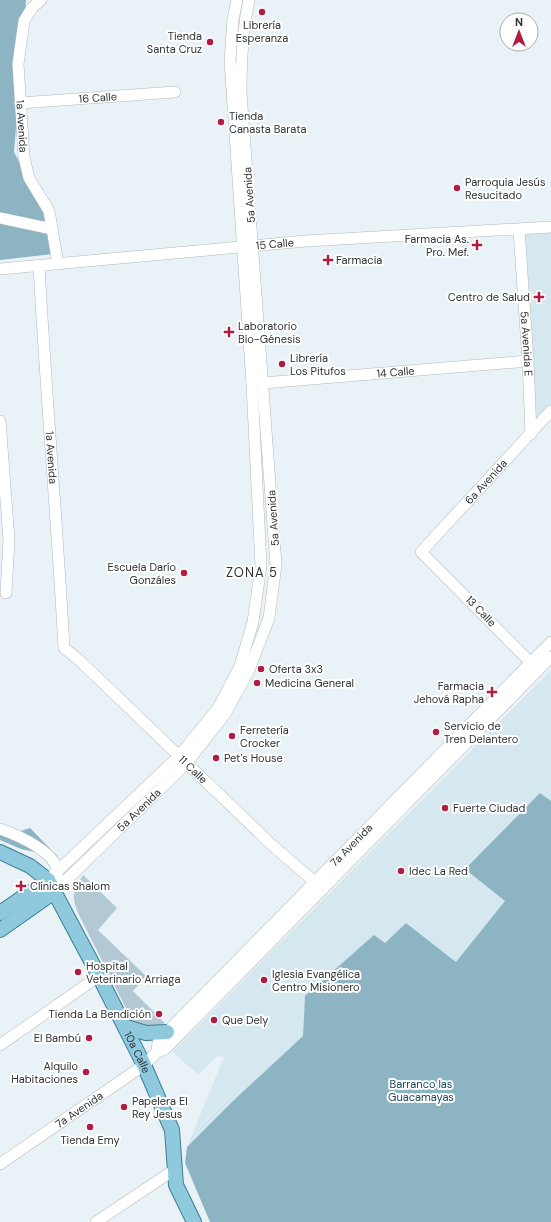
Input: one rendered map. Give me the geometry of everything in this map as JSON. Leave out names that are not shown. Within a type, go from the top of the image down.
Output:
[{"type":"main road","points":[[0,852],[30,866],[51,886]]},
{"type":"main road","name":"5a Avenida","points":[[0,913],[51,886]]},
{"type":"main road","name":"5a Avenida","points":[[0,930],[51,886]]},
{"type":"main road","name":"10a Calle","points":[[51,886],[126,1027],[172,1130],[174,1138],[174,1170],[176,1185],[194,1222]]},
{"type":"main road","points":[[126,1027],[146,1033],[167,1032]]},
{"type":"street","name":"1a Avenida","points":[[41,0],[32,8],[24,21],[18,64],[20,103],[24,157],[29,178],[49,211],[58,264]]},
{"type":"street","name":"5a Avenida","points":[[58,870],[183,760],[218,708],[240,666],[253,622],[261,566],[252,384],[230,60],[233,19],[237,0]]},
{"type":"street","name":"5a Avenida","points":[[51,886],[183,760],[225,714],[249,670],[269,618],[276,565],[241,93],[241,51],[244,23],[249,0]]},
{"type":"street","name":"16 Calle","points":[[20,103],[175,92]]},
{"type":"street","points":[[0,218],[52,229]]},
{"type":"street","name":"15 Calle","points":[[0,269],[306,241],[551,227]]},
{"type":"street","name":"5a Avenida E","points":[[518,230],[528,360],[531,434]]},
{"type":"street","name":"1a Avenida","points":[[39,266],[46,400],[58,537],[64,648]]},
{"type":"street","name":"14 Calle","points":[[263,382],[528,360]]},
{"type":"street","name":"6a Avenida","points":[[421,552],[551,411]]},
{"type":"street","points":[[0,421],[9,540],[6,593]]},
{"type":"street","name":"13 Calle","points":[[421,552],[539,671]]},
{"type":"street","name":"7a Avenida","points":[[0,1164],[144,1065],[156,1052],[165,1049],[323,889],[456,747],[531,662],[551,642]]},
{"type":"street","name":"11 Calle","points":[[64,648],[78,659],[273,846],[323,889]]},
{"type":"street","name":"7a Avenida","points":[[156,1052],[158,1042],[167,1032],[420,773],[456,747],[539,671],[541,666],[551,657]]},
{"type":"street","points":[[0,829],[18,836],[48,855],[55,863],[58,870],[51,886]]},
{"type":"street","points":[[0,1045],[99,976]]},
{"type":"street","points":[[96,1222],[174,1170]]},
{"type":"shaded area","name":"Centro de Salud","points":[[551,232],[551,412],[531,432],[523,234]]},
{"type":"shaded area","points":[[551,670],[551,801],[540,794],[465,868],[506,901],[456,962],[406,923],[385,943],[305,996],[303,1036],[234,1100],[187,1147],[224,1057],[217,1056],[199,1075],[172,1052]]},
{"type":"shaded area","points":[[83,875],[117,908],[98,930],[146,976],[133,991],[165,1023],[151,1028],[133,1022],[78,913],[74,902],[75,889]]},
{"type":"green space","points":[[0,0],[26,0],[14,152],[46,214],[53,254],[0,260]]},
{"type":"green space","name":"Barranco las Guacamayas","points":[[540,793],[551,801],[551,1222],[210,1222],[185,1163],[187,1147],[234,1100],[303,1036],[305,996],[374,935],[385,943],[406,923],[456,962],[505,901],[465,869]]},
{"type":"green space","points":[[30,828],[58,857],[21,849],[0,840],[0,830],[9,835]]},
{"type":"place","name":"Librería Esperanza","points":[[262,12]]},
{"type":"place","name":"Tienda Santa Cruz","points":[[210,42]]},
{"type":"place","name":"Tienda Canasta Barata","points":[[221,122]]},
{"type":"place","name":"Parroquia Jesús Resucitado","points":[[457,188]]},
{"type":"place","name":"Farmacia As. Pro. Mef.","points":[[477,245]]},
{"type":"place","name":"Farmacia","points":[[328,260]]},
{"type":"place","name":"Centro de Salud","points":[[539,297]]},
{"type":"place","name":"Laboratorio Bio-Génesis","points":[[229,332]]},
{"type":"place","name":"Librería Los Pitufos","points":[[282,364]]},
{"type":"place","name":"Escuela Darío Gonzáles","points":[[184,573]]},
{"type":"place","name":"Oferta 3x3","points":[[261,669]]},
{"type":"place","name":"Medicina General","points":[[257,683]]},
{"type":"place","name":"Farmacia Jehová Rapha","points":[[492,692]]},
{"type":"place","name":"Servicio de Tren Delantero","points":[[436,732]]},
{"type":"place","name":"Ferretería Crocker","points":[[232,736]]},
{"type":"place","name":"Pet's House","points":[[216,758]]},
{"type":"place","name":"Fuerte Ciudad","points":[[445,808]]},
{"type":"place","name":"Idec La Red","points":[[401,871]]},
{"type":"place","name":"Clínicas Shalom","points":[[21,886]]},
{"type":"place","name":"Hospital Veterinario Arriaga","points":[[78,972]]},
{"type":"place","name":"Iglesia Evangélica Centro Misionero","points":[[264,980]]},
{"type":"place","name":"Tienda La Bendición","points":[[159,1014]]},
{"type":"place","name":"Que Dely","points":[[214,1020]]},
{"type":"place","name":"El Bambú","points":[[89,1038]]},
{"type":"place","name":"Alquilo Habitaciones","points":[[86,1072]]},
{"type":"place","name":"Papelera El Rey Jesus","points":[[124,1107]]},
{"type":"place","name":"Tienda Emy","points":[[90,1127]]},
{"type":"district","name":"ZONA 5","points":[[252,572]]}]
